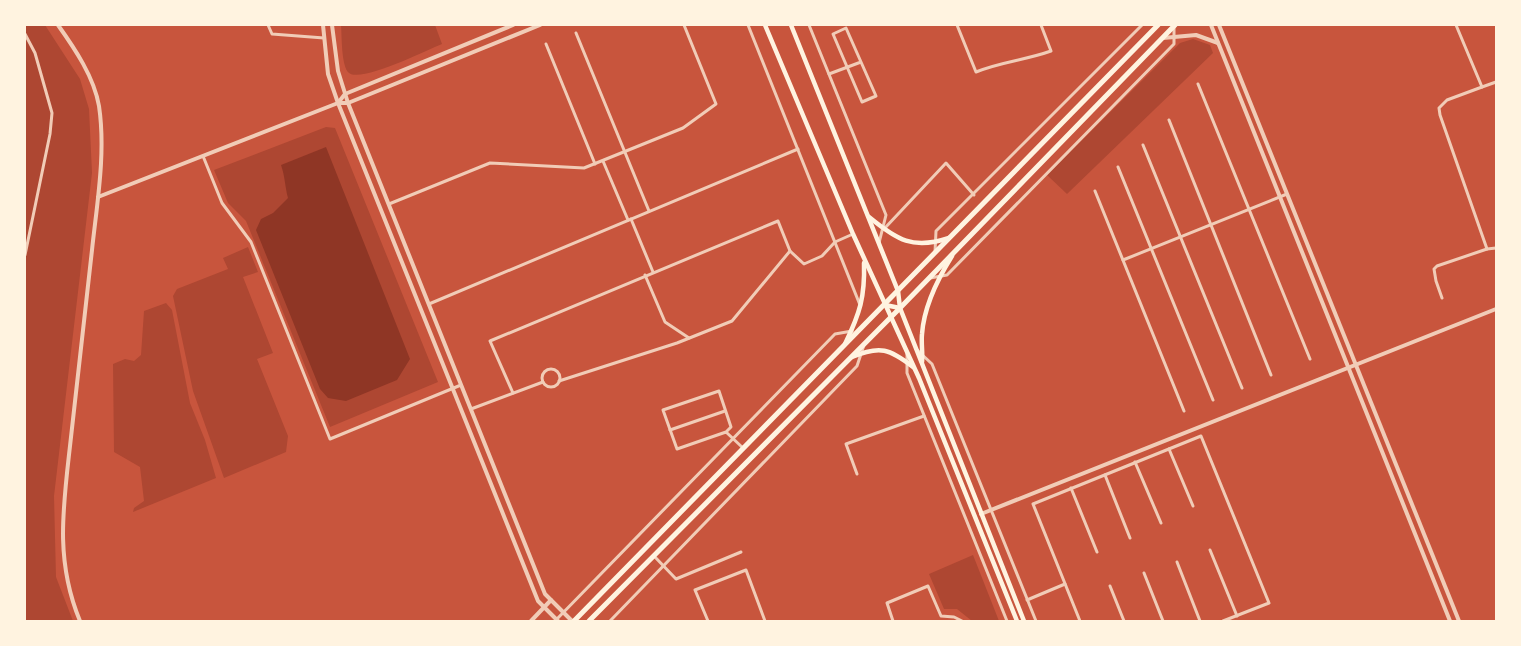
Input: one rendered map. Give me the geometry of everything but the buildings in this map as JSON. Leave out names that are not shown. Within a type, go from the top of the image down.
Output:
[{"type":"highway","points":[[573,621],[844,345],[885,306],[1158,25]]},
{"type":"highway","points":[[589,621],[851,358],[1175,25]]},
{"type":"main road","points":[[765,25],[853,234],[914,368],[1016,621]]},
{"type":"main road","points":[[791,25],[879,242],[898,291],[900,308],[922,366],[1024,621]]},
{"type":"main road","points":[[868,216],[884,229],[906,242],[921,244],[949,238]]},
{"type":"main road","points":[[922,366],[922,332],[927,309],[939,277],[958,247]]},
{"type":"main road","points":[[844,345],[862,308],[865,288],[864,259]]},
{"type":"main road","points":[[885,306],[900,308]]},
{"type":"main road","points":[[851,358],[861,353],[886,350],[897,354],[914,368]]},
{"type":"street","points":[[58,25],[86,70],[98,105],[101,140],[98,197],[63,504],[62,556],[72,602],[80,621]]},
{"type":"street","points":[[268,25],[272,34],[324,38]]},
{"type":"street","points":[[323,25],[328,74],[338,103],[538,601],[556,620],[835,334],[860,330]]},
{"type":"street","points":[[332,25],[338,71],[348,104],[545,594],[573,621]]},
{"type":"street","points":[[338,103],[345,94],[513,25]]},
{"type":"street","points":[[98,197],[338,103],[348,104],[540,25]]},
{"type":"street","points":[[389,204],[490,163],[584,168],[683,128],[716,104],[684,25]]},
{"type":"street","points":[[748,25],[862,308]]},
{"type":"street","points":[[809,25],[886,215],[884,229],[879,242]]},
{"type":"street","points":[[958,25],[976,72],[988,66],[1032,58],[1051,51],[1041,25]]},
{"type":"street","points":[[935,253],[936,231],[1142,25]]},
{"type":"street","points":[[927,279],[947,275],[1174,44],[1175,25]]},
{"type":"street","points":[[1211,25],[1450,621]]},
{"type":"street","points":[[1219,25],[1288,194],[1354,365],[1459,621]]},
{"type":"street","points":[[1456,25],[1482,87]]},
{"type":"street","points":[[846,28],[861,62],[876,96],[862,102],[833,34],[846,28]]},
{"type":"street","points":[[576,33],[649,211]]},
{"type":"street","points":[[25,34],[35,53],[52,113],[50,134],[25,255]]},
{"type":"street","points":[[1162,38],[1196,36],[1218,43]]},
{"type":"street","points":[[546,44],[594,164]]},
{"type":"street","points":[[829,74],[861,62]]},
{"type":"street","points":[[1487,249],[1439,108],[1447,100],[1496,82]]},
{"type":"street","points":[[1198,84],[1310,359]]},
{"type":"street","points":[[1168,120],[1271,376]]},
{"type":"street","points":[[1143,145],[1242,388]]},
{"type":"street","points":[[429,304],[798,149]]},
{"type":"street","points":[[203,156],[222,203],[251,242],[330,439],[461,385]]},
{"type":"street","points":[[603,161],[653,272]]},
{"type":"street","points":[[884,229],[946,163],[974,195]]},
{"type":"street","points":[[1118,167],[1213,400]]},
{"type":"street","points":[[1095,191],[1184,411]]},
{"type":"street","points":[[1123,260],[1288,194]]},
{"type":"street","points":[[513,393],[490,342],[778,221],[790,250],[804,264],[822,256],[835,242],[853,234]]},
{"type":"street","points":[[1442,298],[1434,270],[1437,266],[1487,249],[1496,248]]},
{"type":"street","points":[[543,382],[550,387],[559,382],[690,338],[732,320],[790,250]]},
{"type":"street","points":[[645,276],[665,322],[690,338]]},
{"type":"street","points":[[981,514],[1496,309]]},
{"type":"street","points":[[610,621],[825,401],[857,366],[866,342]]},
{"type":"street","points":[[916,349],[932,364],[1036,621]]},
{"type":"street","points":[[907,353],[907,373],[1007,621]]},
{"type":"street","points":[[543,382],[543,374],[550,370],[558,373],[559,382]]},
{"type":"street","points":[[471,409],[543,382]]},
{"type":"street","points":[[719,391],[725,410],[731,427],[726,432],[676,450],[663,410],[719,391]]},
{"type":"street","points":[[670,430],[725,410]]},
{"type":"street","points":[[857,474],[846,444],[924,416]]},
{"type":"street","points":[[726,432],[743,448]]},
{"type":"street","points":[[1080,621],[1033,504],[1201,436],[1268,603],[1224,621]]},
{"type":"street","points":[[1169,448],[1193,506]]},
{"type":"street","points":[[1136,462],[1161,523]]},
{"type":"street","points":[[1104,475],[1130,538]]},
{"type":"street","points":[[1071,488],[1097,552]]},
{"type":"street","points":[[1210,550],[1236,616]]},
{"type":"street","points":[[654,556],[676,579],[741,552]]},
{"type":"street","points":[[1177,562],[1200,621]]},
{"type":"street","points":[[708,621],[695,590],[746,570],[765,621]]},
{"type":"street","points":[[1144,574],[1163,621]]},
{"type":"street","points":[[1027,600],[1065,584]]},
{"type":"street","points":[[893,621],[887,603],[928,586],[940,616],[954,617],[962,621]]},
{"type":"street","points":[[1110,586],[1124,621]]},
{"type":"street","points":[[530,621],[551,600]]},
{"type":"shaded area","points":[[25,25],[45,25],[80,79],[89,109],[92,173],[54,496],[56,577],[73,621],[25,621]]},
{"type":"shaded area","points":[[341,25],[435,25],[442,44],[380,70],[356,75],[349,73],[346,69],[342,50]]},
{"type":"shaded area","points":[[1193,39],[1210,45],[1213,53],[1067,194],[1047,175],[1180,43]]},
{"type":"shaded area","points":[[326,127],[335,128],[438,382],[330,427],[246,221],[228,203],[214,170]]},
{"type":"shaded area","points":[[326,147],[410,359],[397,380],[346,401],[328,398],[320,389],[256,230],[261,219],[273,213],[288,198],[281,165]]},
{"type":"shaded area","points":[[248,247],[258,272],[243,277],[273,353],[257,359],[288,436],[286,452],[224,478],[193,391],[173,296],[177,289],[228,269],[223,258]]},
{"type":"shaded area","points":[[166,303],[172,310],[190,403],[205,440],[216,478],[133,512],[134,508],[144,501],[140,467],[114,452],[113,364],[125,359],[134,361],[141,355],[144,311]]},
{"type":"shaded area","points":[[973,555],[999,621],[972,621],[957,609],[944,609],[929,574]]}]
